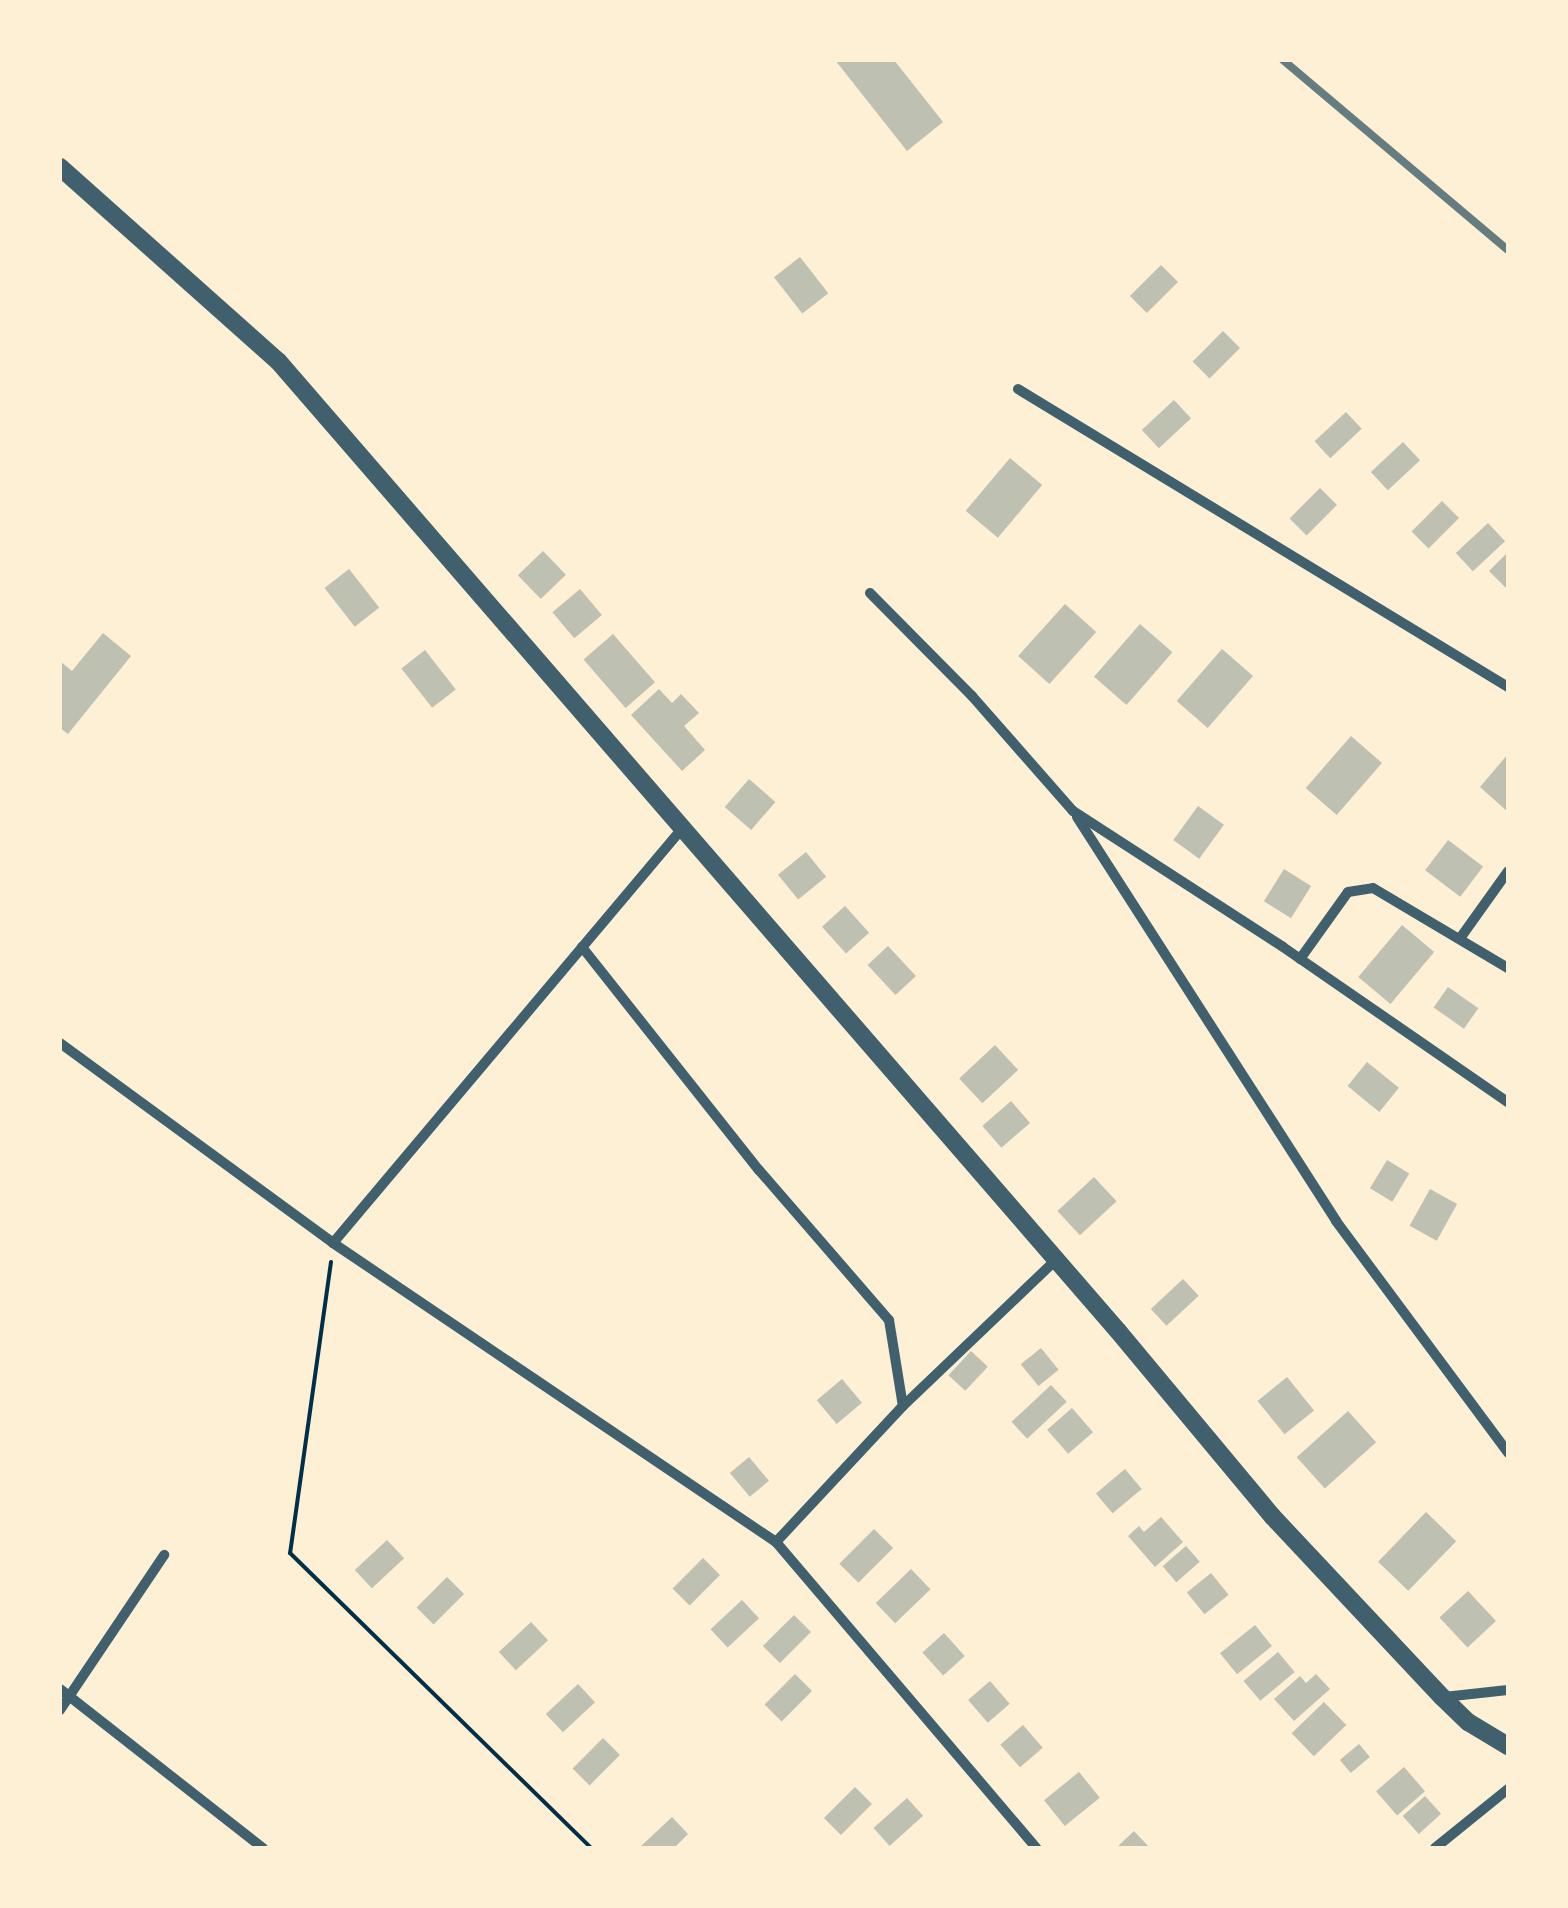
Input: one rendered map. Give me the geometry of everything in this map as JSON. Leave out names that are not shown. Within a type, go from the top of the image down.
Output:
[{"type":"street","points":[[60,166],[278,361],[680,831],[1056,1260],[1272,1516],[1442,1698],[1468,1722],[1508,1746]]},
{"type":"street","points":[[1018,389],[1508,688]]},
{"type":"street","points":[[870,593],[972,696],[1073,812],[1336,1221],[1508,1453]]},
{"type":"street","points":[[1073,812],[1300,959],[1508,1102]]},
{"type":"street","points":[[333,1242],[680,831]]},
{"type":"street","points":[[1460,937],[1508,871]]},
{"type":"street","points":[[1300,959],[1348,892],[1373,888],[1508,968]]},
{"type":"street","points":[[582,948],[759,1170],[889,1320],[903,1406]]},
{"type":"street","points":[[60,1044],[333,1242],[776,1542],[1036,1848]]},
{"type":"street","points":[[776,1542],[903,1406],[1056,1260]]},
{"type":"street","points":[[60,1710],[65,1693],[164,1555]]},
{"type":"street","points":[[1442,1698],[1508,1690]]},
{"type":"street","points":[[65,1693],[263,1848]]},
{"type":"street","points":[[1435,1848],[1508,1789]]},
{"type":"path","points":[[333,1242],[290,1553],[591,1848]]},
{"type":"building","points":[[835,60],[894,60],[943,122],[907,151]]},
{"type":"building","points":[[800,257],[828,293],[802,314],[774,277]]},
{"type":"building","points":[[1161,265],[1178,282],[1147,313],[1130,296]]},
{"type":"building","points":[[1223,331],[1240,348],[1210,378],[1193,361]]},
{"type":"building","points":[[1174,400],[1191,418],[1159,448],[1142,430]]},
{"type":"building","points":[[1346,412],[1362,429],[1330,458],[1315,441]]},
{"type":"building","points":[[1403,442],[1420,460],[1388,490],[1371,472]]},
{"type":"building","points":[[1010,458],[1042,485],[998,538],[966,511]]},
{"type":"building","points":[[1320,488],[1337,505],[1307,535],[1290,518]]},
{"type":"building","points":[[1442,501],[1459,518],[1429,548],[1412,531]]},
{"type":"building","points":[[1488,523],[1505,541],[1473,571],[1456,553]]},
{"type":"building","points":[[543,551],[566,575],[541,599],[518,575]]},
{"type":"building","points":[[1508,552],[1508,586],[1506,588],[1489,571]]},
{"type":"building","points":[[349,569],[379,608],[355,627],[325,588]]},
{"type":"building","points":[[580,589],[602,615],[574,638],[552,612]]},
{"type":"building","points":[[1065,604],[1096,632],[1049,684],[1018,656]]},
{"type":"building","points":[[1140,624],[1172,652],[1127,705],[1094,677]]},
{"type":"building","points":[[103,633],[131,656],[68,734],[60,728],[60,661],[72,671]]},
{"type":"building","points":[[613,634],[655,682],[626,708],[584,660]]},
{"type":"building","points":[[1222,649],[1253,676],[1208,728],[1177,701]]},
{"type":"building","points":[[425,650],[456,689],[432,708],[401,668]]},
{"type":"building","points":[[659,689],[672,703],[681,694],[699,713],[684,726],[705,750],[682,771],[631,715]]},
{"type":"building","points":[[1351,736],[1382,763],[1337,815],[1306,788]]},
{"type":"building","points":[[1508,754],[1508,812],[1480,787]]},
{"type":"building","points":[[749,779],[775,802],[751,830],[725,807]]},
{"type":"building","points":[[1198,806],[1224,825],[1199,859],[1173,840]]},
{"type":"building","points":[[1448,840],[1483,866],[1460,897],[1425,870]]},
{"type":"building","points":[[806,852],[826,877],[798,900],[778,875]]},
{"type":"building","points":[[1284,869],[1311,886],[1291,918],[1264,901]]},
{"type":"building","points":[[845,906],[869,933],[846,953],[822,927]]},
{"type":"building","points":[[1402,925],[1434,952],[1390,1004],[1358,977]]},
{"type":"building","points":[[888,946],[916,976],[895,995],[868,965]]},
{"type":"building","points":[[1448,987],[1478,1008],[1464,1029],[1434,1007]]},
{"type":"building","points":[[995,1045],[1018,1070],[982,1103],[959,1078]]},
{"type":"building","points":[[1367,1062],[1399,1088],[1379,1112],[1347,1086]]},
{"type":"building","points":[[1011,1101],[1030,1123],[1001,1148],[982,1126]]},
{"type":"building","points":[[1387,1160],[1409,1173],[1392,1202],[1370,1188]]},
{"type":"building","points":[[1094,1177],[1117,1201],[1080,1235],[1057,1211]]},
{"type":"building","points":[[1430,1189],[1457,1204],[1437,1241],[1410,1226]]},
{"type":"building","points":[[1183,1279],[1199,1296],[1167,1326],[1151,1309]]},
{"type":"building","points":[[1041,1348],[1059,1370],[1038,1386],[1021,1364]]},
{"type":"building","points":[[971,1351],[988,1367],[965,1391],[948,1375]]},
{"type":"building","points":[[1287,1377],[1314,1410],[1285,1434],[1257,1401]]},
{"type":"building","points":[[842,1379],[862,1403],[837,1424],[817,1400]]},
{"type":"building","points":[[1051,1385],[1067,1402],[1027,1439],[1012,1422]]},
{"type":"building","points":[[1072,1408],[1093,1432],[1068,1454],[1047,1430]]},
{"type":"building","points":[[1348,1411],[1376,1442],[1325,1488],[1297,1457]]},
{"type":"building","points":[[749,1457],[769,1481],[750,1497],[730,1473]]},
{"type":"building","points":[[1125,1469],[1142,1489],[1113,1513],[1096,1493]]},
{"type":"building","points":[[1426,1512],[1456,1541],[1408,1591],[1378,1562]]},
{"type":"building","points":[[1161,1517],[1183,1542],[1155,1567],[1128,1536],[1139,1526],[1144,1532]]},
{"type":"building","points":[[874,1529],[893,1548],[858,1583],[839,1564]]},
{"type":"building","points":[[387,1540],[404,1558],[372,1588],[355,1570]]},
{"type":"building","points":[[1186,1546],[1200,1562],[1176,1582],[1163,1566]]},
{"type":"building","points":[[703,1558],[720,1575],[690,1605],[673,1588]]},
{"type":"building","points":[[911,1569],[930,1589],[895,1623],[876,1603]]},
{"type":"building","points":[[1211,1573],[1229,1595],[1205,1614],[1187,1593]]},
{"type":"building","points":[[447,1577],[464,1594],[434,1624],[417,1607]]},
{"type":"building","points":[[1468,1591],[1496,1621],[1467,1648],[1439,1618]]},
{"type":"building","points":[[742,1600],[759,1618],[728,1648],[711,1629]]},
{"type":"building","points":[[794,1615],[811,1632],[780,1663],[763,1646]]},
{"type":"building","points":[[531,1622],[548,1640],[516,1670],[499,1652]]},
{"type":"building","points":[[1255,1625],[1272,1646],[1237,1674],[1220,1653]]},
{"type":"building","points":[[944,1633],[965,1656],[943,1675],[922,1652]]},
{"type":"building","points":[[1278,1652],[1295,1672],[1260,1701],[1244,1681]]},
{"type":"building","points":[[795,1674],[812,1691],[782,1721],[765,1704]]},
{"type":"building","points":[[1316,1674],[1330,1689],[1294,1721],[1274,1699],[1300,1676],[1306,1683]]},
{"type":"building","points":[[990,1681],[1010,1704],[988,1723],[968,1700]]},
{"type":"building","points":[[578,1684],[595,1702],[563,1732],[546,1714]]},
{"type":"building","points":[[1324,1702],[1346,1725],[1314,1756],[1292,1733]]},
{"type":"building","points":[[1023,1725],[1043,1748],[1020,1767],[1000,1745]]},
{"type":"building","points":[[603,1738],[620,1755],[590,1785],[573,1768]]},
{"type":"building","points":[[1359,1744],[1370,1757],[1351,1773],[1340,1760]]},
{"type":"building","points":[[1404,1767],[1425,1791],[1397,1815],[1376,1791]]},
{"type":"building","points":[[1079,1772],[1100,1798],[1065,1826],[1044,1800]]},
{"type":"building","points":[[855,1787],[872,1804],[841,1835],[824,1818]]},
{"type":"building","points":[[1425,1796],[1441,1814],[1419,1834],[1403,1816]]},
{"type":"building","points":[[907,1798],[923,1816],[890,1846],[874,1828]]},
{"type":"building","points":[[672,1817],[688,1834],[674,1848],[639,1848]]},
{"type":"building","points":[[1134,1831],[1150,1848],[1116,1848]]},
{"type":"railway","points":[[1283,60],[1508,250]]}]
